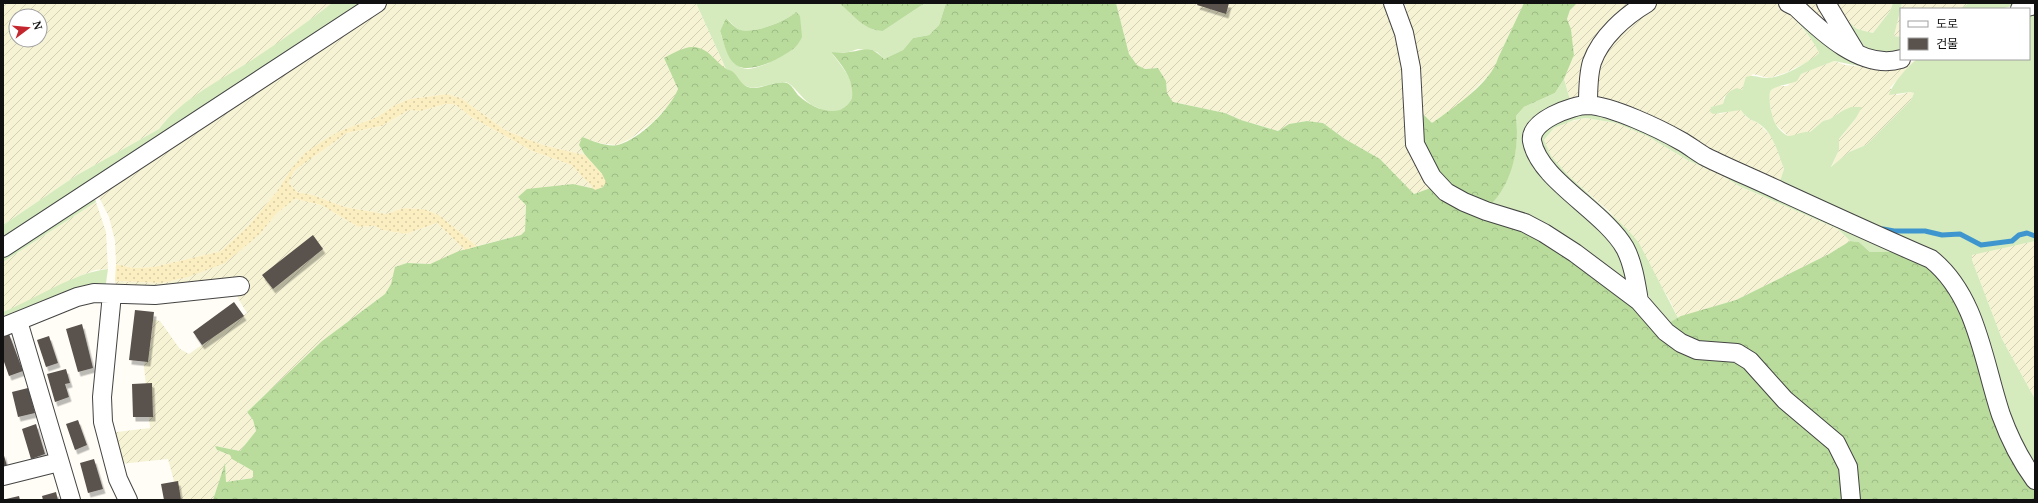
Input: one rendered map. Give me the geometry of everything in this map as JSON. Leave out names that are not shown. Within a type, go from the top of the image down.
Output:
[{"type":"street","points":[[3,248],[377,3]]},
{"type":"street","points":[[1393,3],[1404,33],[1412,68],[1415,144],[1432,177],[1446,192],[1464,202],[1486,212],[1525,223],[1544,233],[1640,300],[1666,332],[1681,343],[1697,350],[1737,353],[1750,361],[1785,400],[1836,443],[1848,467],[1851,500]]},
{"type":"street","points":[[1588,105],[1589,81],[1592,62],[1603,41],[1632,11],[1647,3]]},
{"type":"street","points":[[1788,3],[1796,7],[1837,43],[1865,57],[1881,60],[1900,59]]},
{"type":"street","points":[[1826,3],[1855,51]]},
{"type":"street","points":[[2025,8],[2035,6]]},
{"type":"street","points":[[1640,300],[1630,259],[1614,232],[1550,172],[1536,154],[1532,139],[1536,127],[1549,118],[1572,108],[1588,105],[1610,111],[1659,129],[1704,156],[1931,258],[1943,269],[1965,300],[1980,343],[2002,416],[2024,465],[2035,480]]},
{"type":"street","points":[[71,500],[10,324],[77,297],[94,293],[156,295],[240,286]]},
{"type":"street","points":[[112,294],[102,396],[102,422],[118,479],[128,500]]},
{"type":"street","points":[[3,476],[59,462]]},
{"type":"shaded area","points":[[3,3],[332,3],[281,42],[166,120],[159,129],[77,175],[3,225]]},
{"type":"shaded area","points":[[385,3],[696,3],[726,69],[664,58],[678,89],[673,101],[653,122],[630,139],[617,145],[603,144],[590,140],[579,145],[585,155],[543,145],[505,130],[461,98],[447,94],[409,99],[395,105],[377,117],[340,131],[291,169],[277,191],[249,225],[221,251],[153,267],[134,268],[116,264],[115,241],[109,217],[97,193]]},
{"type":"shaded area","points":[[1116,3],[1389,3],[1436,186],[1414,194],[1380,159],[1345,139],[1323,123],[1307,121],[1289,124],[1279,131],[1241,120],[1225,113],[1173,102],[1167,93],[1166,81],[1158,68],[1145,69],[1137,65],[1129,54]]},
{"type":"shaded area","points":[[1405,3],[1524,3],[1498,58],[1496,68],[1462,102],[1432,123],[1417,108],[1410,24]]},
{"type":"shaded area","points":[[1577,3],[1640,3],[1630,9],[1579,95],[1571,103],[1564,79],[1574,55],[1571,29],[1567,19],[1570,10]]},
{"type":"shaded area","points":[[1656,3],[1777,3],[1793,16],[1815,44],[1819,53],[1810,61],[1785,73],[1769,78],[1753,74],[1745,83],[1742,91],[1724,97],[1723,105],[1711,107],[1720,114],[1734,110],[1741,110],[1746,117],[1758,123],[1773,138],[1784,169],[1780,181],[1598,100],[1595,94],[1602,50]]},
{"type":"shaded area","points":[[1796,3],[1817,3],[1823,21]]},
{"type":"shaded area","points":[[1831,3],[1893,3],[1890,11],[1873,33],[1857,29],[1842,16]]},
{"type":"shaded area","points":[[1902,3],[1969,3],[1962,8],[1901,8]]},
{"type":"shaded area","points":[[1900,11],[1900,37],[1894,36]]},
{"type":"shaded area","points":[[1834,61],[1845,65],[1874,68],[1901,67],[1914,61],[1890,88],[1897,95],[1910,92],[1914,93],[1911,100],[1866,145],[1849,152],[1831,168],[1839,150],[1839,139],[1856,118],[1861,107],[1842,111],[1830,119],[1823,121],[1810,132],[1805,132],[1795,136],[1788,136],[1775,124],[1769,97],[1771,89],[1776,86],[1787,86],[1800,74]]},
{"type":"shaded area","points":[[446,104],[456,105],[471,117],[532,151],[571,165],[595,190],[573,184],[544,188],[526,205],[525,231],[521,235],[477,246],[439,215],[424,209],[403,208],[386,214],[345,207],[313,195],[297,192],[289,183],[294,171],[347,133],[382,126],[409,110],[421,111]]},
{"type":"shaded area","points":[[1586,118],[1616,123],[1647,136],[1689,161],[1720,174],[1739,186],[1838,229],[1850,241],[1829,254],[1736,300],[1678,318],[1654,274],[1611,213],[1569,176],[1551,157],[1546,148],[1544,140],[1554,128],[1564,123]]},
{"type":"shaded area","points":[[295,199],[321,205],[358,227],[375,226],[382,230],[406,234],[437,223],[465,250],[430,264],[407,263],[396,267],[391,284],[385,294],[322,341],[247,412],[253,420],[256,431],[240,451],[215,446],[217,450],[230,455],[239,463],[253,471],[253,478],[226,482],[225,464],[213,500],[179,500],[168,459],[120,464],[109,433],[150,428],[144,366],[153,319],[160,321],[180,349],[189,354],[247,313],[235,293],[116,291],[115,281],[163,283],[185,278],[261,233],[276,214]]},
{"type":"shaded area","points":[[96,202],[106,232],[108,269],[95,270],[73,279],[27,303],[3,312],[3,262]]},
{"type":"shaded area","points":[[2035,241],[2035,399],[2002,339],[1972,260],[1972,255],[1979,252]]},
{"type":"green space","points":[[332,3],[363,3],[3,239],[3,225],[77,175],[159,129],[178,108],[190,99],[273,46]]},
{"type":"green space","points":[[696,3],[839,3],[864,25],[883,31],[925,3],[946,3],[939,25],[929,35],[913,38],[903,50],[884,59],[877,52],[858,49],[849,52],[831,52],[846,72],[853,91],[853,95],[849,103],[838,111],[827,111],[811,105],[794,88],[785,82],[754,88],[746,86],[726,69]],"holes":[[[796,12],[769,63],[756,68],[748,69],[736,65],[726,49],[720,31],[726,18],[738,29],[751,30],[760,29],[777,23]]]},
{"type":"green space","points":[[839,3],[925,3],[883,31],[864,25]]},
{"type":"green space","points":[[946,3],[1116,3],[1129,54],[1137,65],[1145,69],[1158,68],[1166,81],[1167,93],[1173,102],[1225,113],[1241,120],[1278,131],[1289,124],[1307,121],[1323,123],[1345,139],[1380,159],[1414,194],[1436,186],[1507,221],[1618,287],[1664,335],[1736,356],[1834,445],[1848,500],[213,500],[225,463],[226,482],[253,478],[253,471],[232,459],[230,455],[217,450],[215,446],[240,451],[256,431],[253,420],[247,412],[322,341],[385,294],[391,284],[395,267],[407,263],[430,264],[459,251],[521,235],[525,231],[526,205],[518,197],[527,189],[573,184],[595,189],[603,187],[602,174],[585,155],[579,145],[582,137],[604,144],[618,145],[636,137],[645,130],[661,114],[678,89],[664,58],[685,48],[694,47],[703,49],[722,66],[733,72],[743,84],[748,87],[758,88],[778,82],[787,83],[799,96],[813,106],[824,110],[835,111],[846,106],[852,97],[852,90],[849,78],[831,52],[872,50],[884,59],[903,50],[913,38],[929,35],[939,25]]},
{"type":"green space","points":[[1524,3],[1577,3],[1570,10],[1567,19],[1571,29],[1574,55],[1564,79],[1555,93],[1524,107],[1516,116],[1517,141],[1512,166],[1503,189],[1487,208],[1466,199],[1426,161],[1417,108],[1432,123],[1460,103],[1480,85],[1494,67]]},
{"type":"green space","points":[[1777,3],[1859,66],[1834,61],[1801,74],[1797,81],[1775,87],[1770,93],[1770,106],[1775,123],[1781,131],[1788,136],[1810,132],[1823,121],[1830,119],[1842,111],[1851,107],[1862,107],[1856,118],[1839,139],[1839,150],[1831,167],[1849,152],[1866,145],[1911,100],[1914,93],[1910,92],[1889,95],[1893,86],[1916,60],[2030,60],[2030,11],[2035,9],[2035,235],[2026,232],[2018,235],[2012,240],[1981,244],[1960,234],[1942,234],[1925,231],[1894,231],[1883,228],[1894,232],[1960,235],[1981,246],[2013,242],[2019,236],[2026,233],[2035,236],[2035,241],[1972,255],[1972,260],[2002,339],[2035,399],[2035,471],[2021,446],[1959,280],[1780,181],[1784,169],[1772,138],[1763,127],[1746,117],[1741,110],[1713,114],[1710,112],[1711,107],[1723,104],[1726,96],[1731,90],[1737,88],[1742,90],[1746,77],[1754,76],[1767,78],[1780,76],[1802,65],[1819,53],[1816,46],[1801,26]]},
{"type":"green space","points":[[1893,3],[1902,3],[1894,36],[1900,37],[1900,53],[1867,53],[1842,16],[1857,29],[1873,33],[1890,11]]},
{"type":"green space","points":[[1969,3],[2022,3],[2004,8],[1962,8]]},
{"type":"green space","points":[[796,12],[800,16],[802,37],[793,49],[773,61],[757,67],[742,68],[736,65],[730,58],[720,31],[726,18],[738,29],[751,30],[760,29],[777,23]]},
{"type":"green space","points":[[1564,79],[1571,103],[1526,139],[1620,250],[1628,283],[1487,208],[1502,189],[1512,166],[1517,141],[1516,116],[1524,107],[1555,93]]},
{"type":"green space","points":[[1573,112],[1609,115],[1902,252],[1870,252],[1859,242],[1850,241],[1838,229],[1739,186],[1720,174],[1689,161],[1647,136],[1616,123],[1586,118],[1574,120],[1554,128],[1544,140],[1551,156],[1569,176],[1627,229],[1639,243],[1678,318],[1665,325],[1657,316],[1650,298],[1638,275],[1540,152],[1540,130]]},
{"type":"green space","points":[[94,196],[96,202],[3,262],[3,254]]},
{"type":"green space","points":[[1850,241],[1859,242],[1870,252],[1902,252],[1928,263],[1951,286],[2035,486],[2035,500],[1855,500],[1851,466],[1752,359],[1698,346],[1665,325],[1681,316],[1736,300],[1829,254]]},
{"type":"green space","points":[[108,269],[105,290],[3,320],[3,312],[16,307],[54,287],[95,271]]},
{"type":"sand","points":[[447,94],[461,98],[505,130],[543,145],[585,155],[602,174],[606,182],[603,187],[595,190],[571,165],[532,151],[471,117],[456,105],[446,104],[421,111],[409,110],[382,126],[347,133],[294,171],[289,183],[297,192],[313,195],[345,207],[386,214],[403,208],[424,209],[439,215],[477,246],[465,250],[437,223],[406,234],[382,230],[375,226],[358,227],[321,205],[295,199],[276,214],[261,233],[225,263],[185,278],[162,283],[115,281],[116,264],[134,268],[153,267],[221,251],[249,225],[277,191],[291,169],[305,153],[340,131],[377,117],[395,105],[409,99]]},
{"type":"building","points":[[1198,3],[1229,3],[1226,14],[1197,5]]},
{"type":"building","points":[[313,235],[323,249],[273,289],[262,275]]},
{"type":"building","points":[[234,302],[244,316],[202,345],[193,332]]},
{"type":"building","points":[[135,310],[154,312],[148,362],[129,360]]},
{"type":"building","points":[[82,324],[93,368],[78,372],[66,329]]},
{"type":"building","points":[[9,334],[23,371],[9,376],[3,359],[3,337]]},
{"type":"building","points":[[49,336],[58,363],[46,367],[37,340]]},
{"type":"building","points":[[66,369],[70,383],[65,384],[69,397],[55,402],[47,374]]},
{"type":"building","points":[[152,383],[153,417],[133,417],[132,384]]},
{"type":"building","points":[[28,388],[35,413],[18,417],[12,392]]},
{"type":"building","points":[[78,420],[87,445],[75,450],[66,424]]},
{"type":"building","points":[[36,424],[45,454],[31,459],[22,429]]},
{"type":"building","points":[[3,452],[7,466],[3,467]]},
{"type":"building","points":[[94,459],[103,489],[88,493],[80,463]]},
{"type":"building","points":[[178,481],[181,500],[164,500],[161,484]]},
{"type":"building","points":[[56,492],[58,500],[43,500],[42,496]]},
{"type":"building","points":[[19,496],[20,500],[6,500],[6,499]]},
{"type":"waterway","points":[[1883,229],[1894,231],[1925,231],[1942,235],[1960,234],[1981,245],[2012,241],[2019,235],[2027,233],[2035,236]]}]
